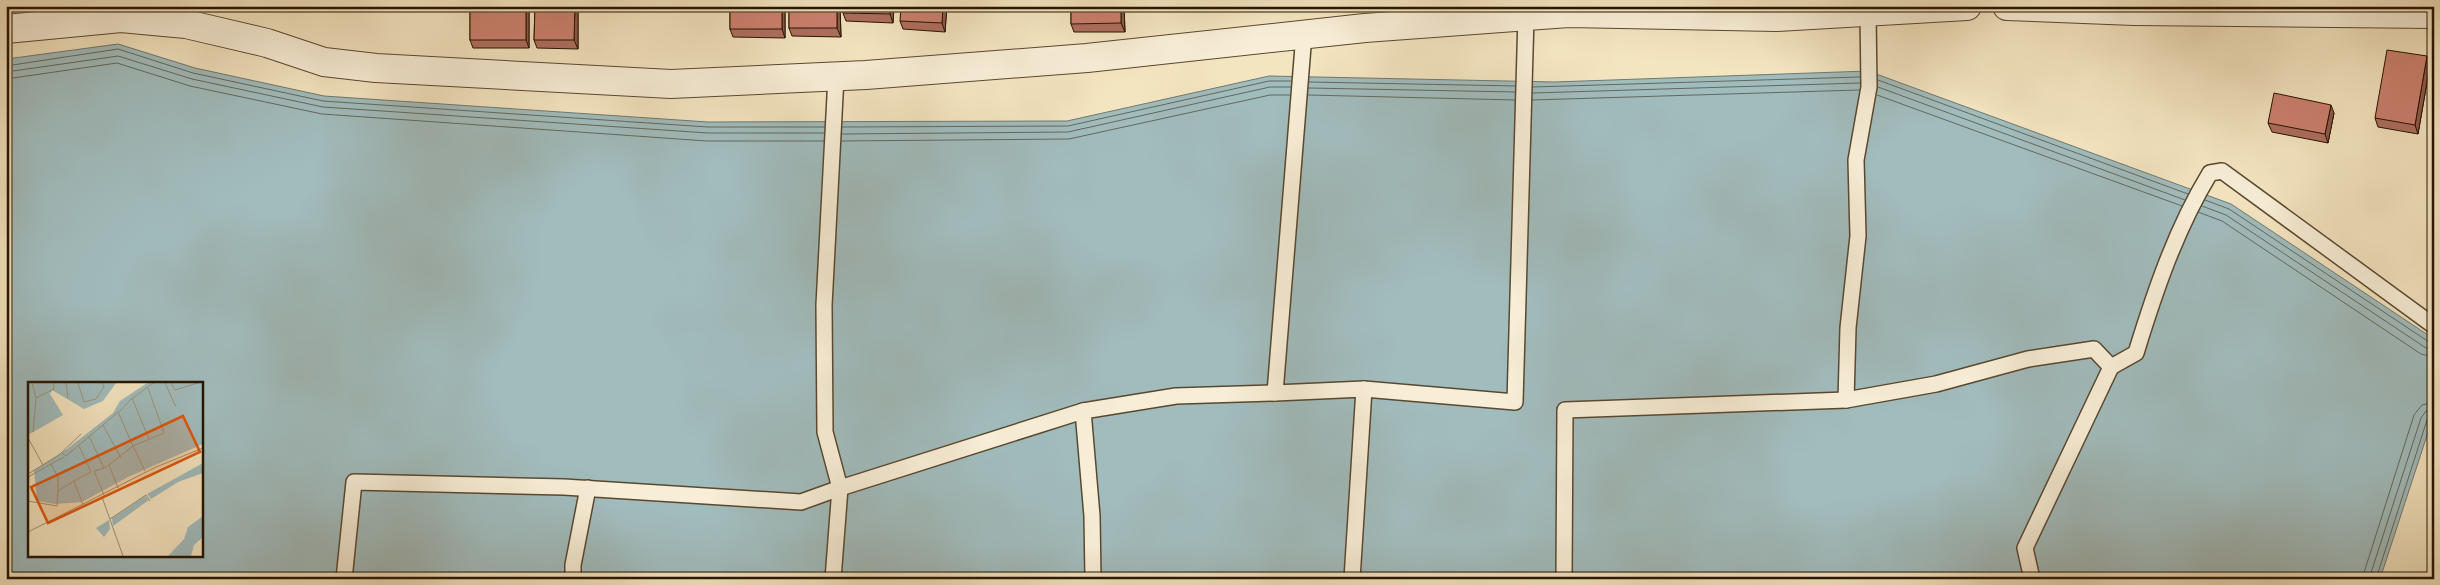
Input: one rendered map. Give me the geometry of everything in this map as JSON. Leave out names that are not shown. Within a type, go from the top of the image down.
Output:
[{"type":"street","points":[[6,29],[121,18],[186,24],[267,43],[324,62],[405,70],[671,84],[836,77],[1086,58],[1304,34],[1526,16],[1569,10],[1776,17],[1967,6]]},
{"type":"street","points":[[2006,6],[2134,11],[2434,14]]},
{"type":"lane","points":[[1846,400],[1848,328],[1858,236],[1856,160],[1869,87],[1868,13]]},
{"type":"lane","points":[[344,579],[354,482],[588,488],[801,502],[1084,411],[1176,396],[1364,390],[1515,402],[1526,16]]},
{"type":"lane","points":[[1274,393],[1304,34]]},
{"type":"lane","points":[[833,579],[840,488],[825,432],[824,305],[836,77]]},
{"type":"lane","points":[[2032,579],[2026,548],[2111,367],[2136,353],[2158,280],[2198,192],[2210,173],[2222,172],[2434,326]]},
{"type":"lane","points":[[1564,579],[1565,410],[1846,400],[1936,384],[2028,359],[2094,349],[2111,367]]},
{"type":"lane","points":[[1352,579],[1364,390]]},
{"type":"lane","points":[[1084,411],[1092,516],[1093,579]]},
{"type":"lane","points":[[573,579],[573,565],[588,488]]},
{"type":"water","points":[[118,44],[195,68],[324,96],[708,122],[1067,121],[1269,76],[1554,82],[1868,71],[2231,204],[2434,339],[2434,414],[2380,579],[6,579],[6,61],[14,58]]},
{"type":"building","points":[[470,6],[526,6],[526,40],[470,40]]},
{"type":"building","points":[[535,6],[575,6],[574,40],[534,40]]},
{"type":"building","points":[[730,6],[782,6],[782,29],[730,29]]},
{"type":"building","points":[[789,6],[837,6],[837,28],[789,28]]},
{"type":"building","points":[[844,6],[890,6],[890,14],[843,13]]},
{"type":"building","points":[[901,6],[943,6],[942,23],[900,21]]},
{"type":"building","points":[[1071,6],[1121,6],[1121,23],[1071,24]]},
{"type":"building","points":[[2387,50],[2427,56],[2415,125],[2375,118]]},
{"type":"building","points":[[2274,93],[2331,105],[2325,134],[2268,123]]}]
